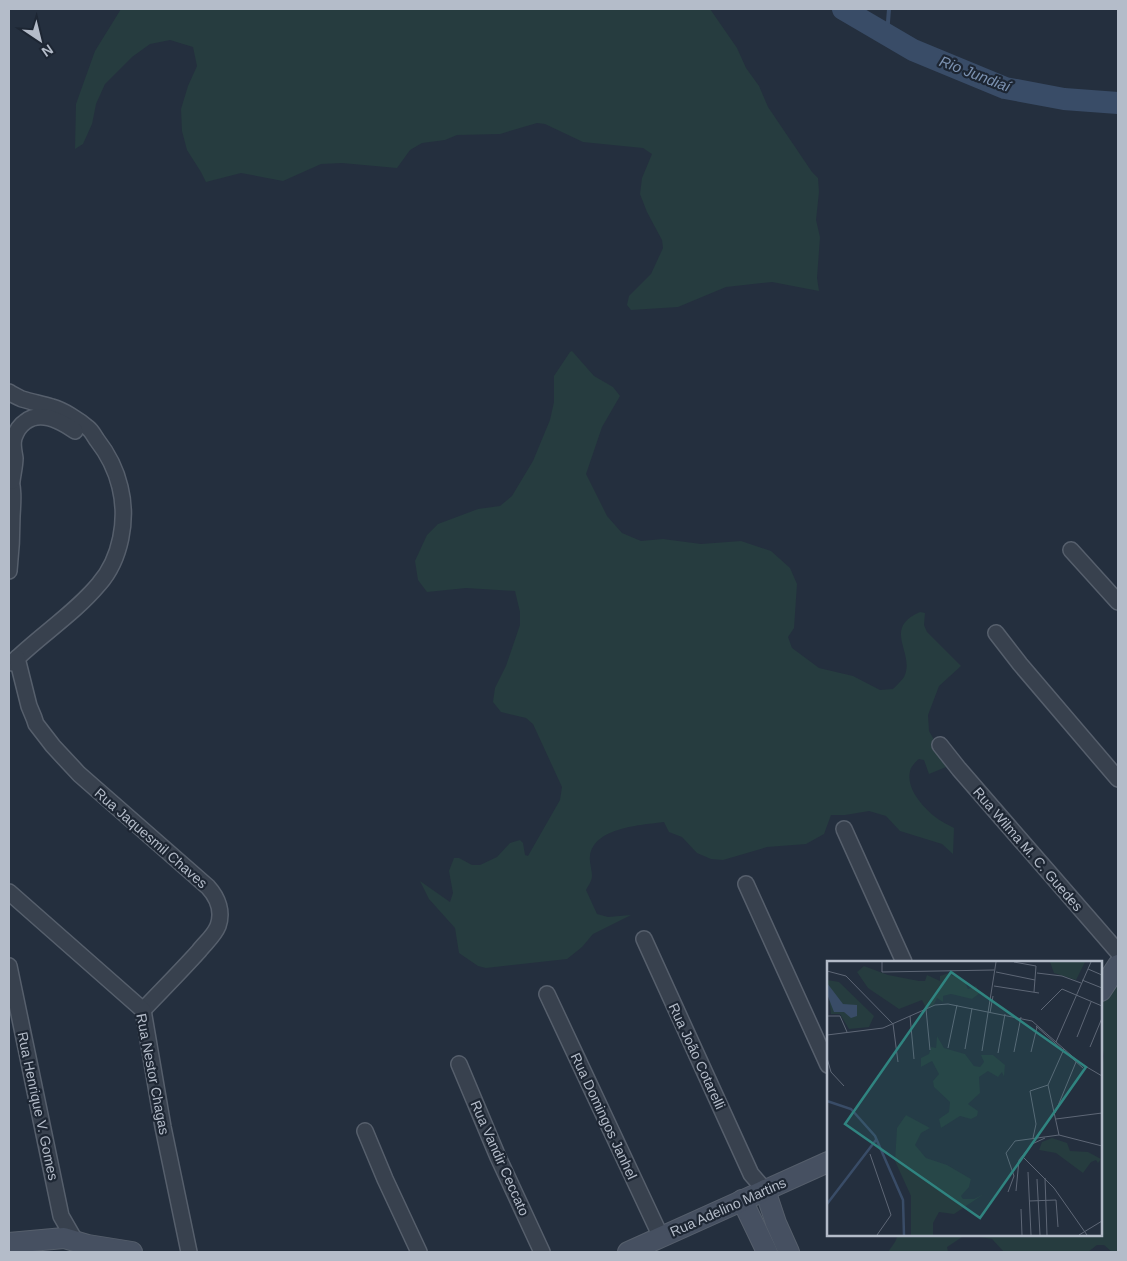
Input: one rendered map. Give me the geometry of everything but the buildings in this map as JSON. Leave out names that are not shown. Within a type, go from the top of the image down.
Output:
[{"type":"street","points":[[9,392],[22,399],[54,407],[89,428],[113,464],[118,478],[123,506],[122,534],[114,560],[100,584],[13,662]]},
{"type":"street","points":[[9,571],[12,536],[10,477],[15,458],[14,436],[20,426],[28,420],[40,417],[50,418],[101,444]]},
{"type":"street","points":[[1071,550],[1118,602]]},
{"type":"street","points":[[996,633],[1118,779]]},
{"type":"street","name":"Rua Jaquesmil Chaves","points":[[13,662],[36,724],[53,746],[79,774],[208,887],[218,904],[220,918],[215,932],[182,970],[143,1010]]},
{"type":"street","name":"Rua Wilma M. C. Guedes","points":[[940,745],[1118,952]]},
{"type":"street","points":[[844,829],[904,961]]},
{"type":"street","points":[[746,884],[827,1063]]},
{"type":"street","name":"Rua Nestor Chagas","points":[[9,892],[143,1010],[163,1127],[189,1252]]},
{"type":"street","name":"Rua João Cotarelli","points":[[644,939],[751,1174],[764,1190]]},
{"type":"street","points":[[1102,989],[1118,965]]},
{"type":"street","name":"Rua Henrique V. Gomes","points":[[9,966],[61,1216],[77,1247]]},
{"type":"street","name":"Rua Domingos Janhel","points":[[547,994],[660,1237]]},
{"type":"street","name":"Rua Vandir Ceccato","points":[[458,1064],[542,1252]]},
{"type":"street","points":[[365,1131],[419,1252]]},
{"type":"street","name":"Rua Adelino Martins","points":[[628,1252],[827,1162]]},
{"type":"street","points":[[751,1174],[742,1200],[767,1252]]},
{"type":"street","points":[[764,1190],[789,1252]]},
{"type":"street","points":[[50,1245],[61,1216]]},
{"type":"street","points":[[9,1243],[50,1245],[64,1238],[77,1247],[88,1245],[132,1252]]},
{"type":"green space","points":[[121,9],[710,9],[737,48],[746,68],[759,86],[768,107],[818,178],[819,192],[816,220],[820,237],[817,278],[819,291],[772,282],[726,287],[678,307],[631,310],[627,305],[629,296],[651,274],[663,248],[662,240],[640,194],[642,178],[652,154],[643,148],[583,142],[545,124],[537,123],[500,134],[457,135],[445,140],[422,143],[410,150],[397,168],[342,163],[321,164],[283,181],[241,173],[206,182],[187,150],[182,131],[181,109],[197,66],[193,47],[170,40],[150,44],[132,57],[105,84],[96,104],[92,124],[83,144],[75,149],[76,104],[95,51]]},
{"type":"green space","points":[[572,351],[594,376],[613,387],[620,396],[602,427],[586,474],[607,516],[622,533],[641,541],[663,539],[701,544],[741,541],[771,551],[790,568],[797,584],[794,628],[788,637],[792,648],[819,668],[853,676],[880,690],[893,689],[904,677],[907,668],[901,634],[903,626],[909,619],[920,612],[925,613],[924,625],[927,632],[961,666],[939,686],[928,715],[929,731],[944,757],[946,767],[929,774],[924,760],[919,759],[911,768],[909,775],[915,795],[924,806],[936,818],[954,828],[953,854],[942,844],[900,831],[886,816],[869,811],[831,815],[824,834],[806,844],[767,847],[723,860],[711,859],[697,853],[682,837],[669,832],[664,822],[632,826],[609,833],[593,846],[590,856],[592,878],[586,890],[597,914],[608,917],[631,915],[593,934],[582,947],[567,959],[486,968],[478,966],[459,953],[455,928],[429,899],[420,881],[450,902],[453,893],[449,871],[454,858],[459,858],[472,865],[480,865],[497,857],[510,843],[520,840],[523,843],[525,855],[528,856],[560,800],[562,787],[533,724],[526,718],[501,712],[493,702],[495,688],[506,666],[520,625],[520,612],[515,591],[466,588],[427,592],[418,580],[415,561],[427,535],[438,524],[478,509],[500,506],[512,496],[533,461],[550,420],[554,402],[554,376]]},
{"type":"green space","points":[[1118,966],[1118,1252],[1112,1252],[1104,1245],[1097,1245],[1088,1252],[1004,1252],[992,1239],[973,1236],[1102,1236],[1102,1067],[1104,1056],[1102,1046],[1102,985]]},
{"type":"green space","points":[[898,1236],[964,1236],[947,1247],[948,1252],[888,1252]]},
{"type":"waterway","name":"Rio Jundiaí","points":[[843,9],[913,50],[1005,88],[1064,99],[1118,103]]},
{"type":"waterway","points":[[887,35],[889,9]]}]
